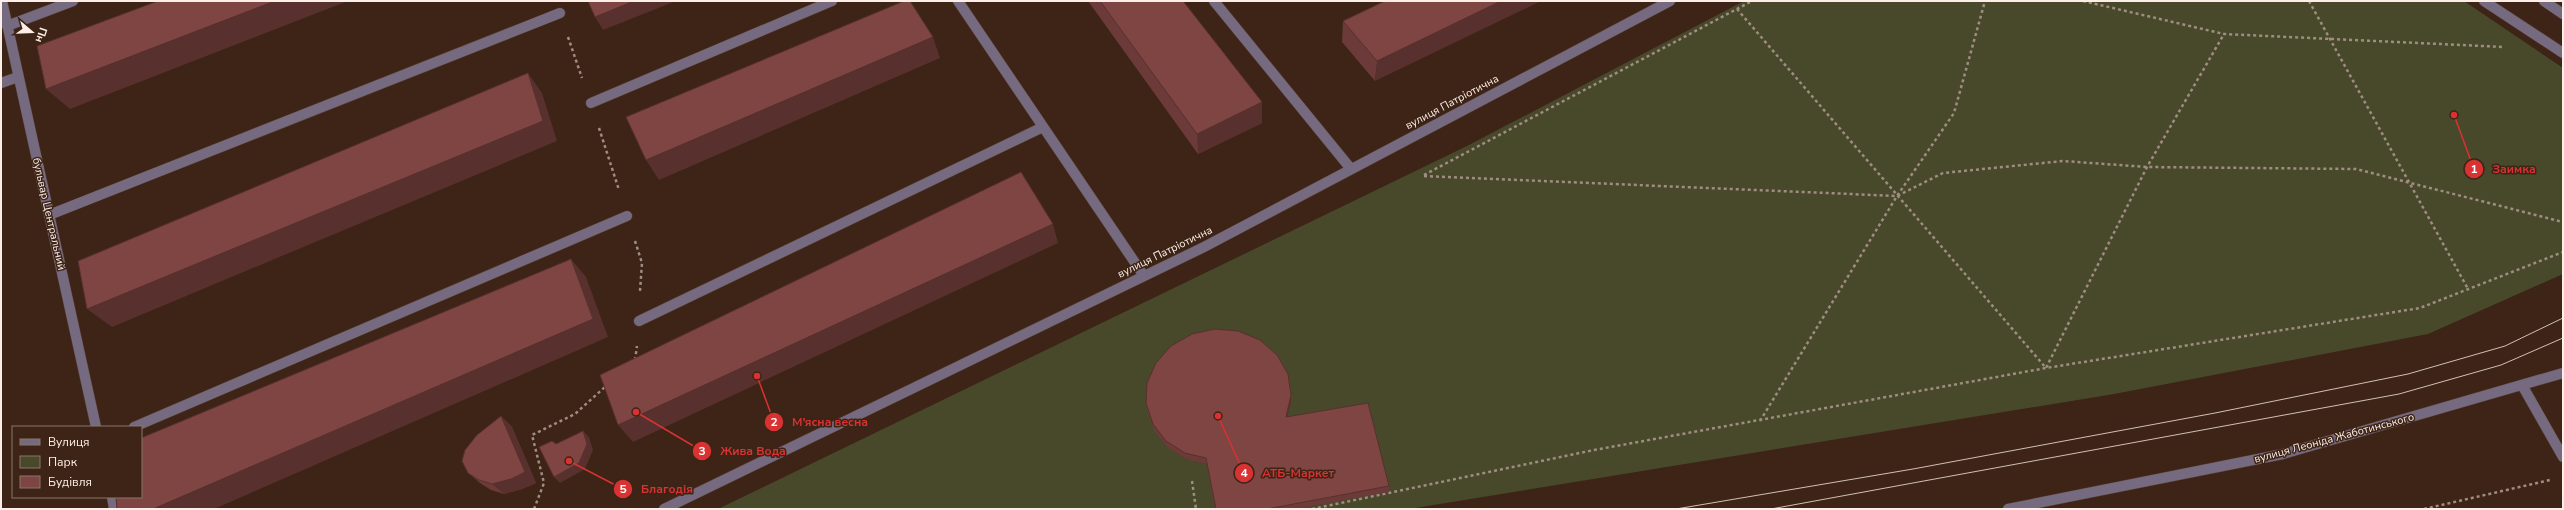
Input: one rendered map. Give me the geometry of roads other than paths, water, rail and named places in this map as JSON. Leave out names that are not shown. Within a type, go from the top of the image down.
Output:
[{"type":"street","name":"бульвар Центральний","points":[[2,1],[96,426]]},
{"type":"street","points":[[7,26],[73,1]]},
{"type":"street","points":[[591,103],[832,1]]},
{"type":"street","points":[[958,1],[1144,276]]},
{"type":"street","points":[[1214,1],[1351,169]]},
{"type":"street","name":"вулиця Патріотична","points":[[664,509],[1144,276],[1670,1]]},
{"type":"street","points":[[2484,1],[2563,53]]},
{"type":"street","points":[[2544,1],[2563,14]]},
{"type":"street","points":[[49,215],[560,13]]},
{"type":"street","points":[[1,83],[18,77]]},
{"type":"street","points":[[639,321],[1042,127]]},
{"type":"street","points":[[136,426],[627,216]]},
{"type":"street","name":"вулиця Леоніда Жаботинського","points":[[2008,509],[2283,454],[2563,373]]},
{"type":"street","points":[[2522,385],[2563,457]]},
{"type":"street","points":[[112,498],[114,509]]},
{"type":"tram line","points":[[1676,509],[1913,469],[2215,413],[2408,374],[2505,346],[2563,318]]},
{"type":"tram line","points":[[1771,509],[2399,394],[2501,365],[2563,338]]},
{"type":"place","name":"Заимка","points":[[2454,115]]},
{"type":"place","name":"М'ясна весна","points":[[757,376]]},
{"type":"place","name":"Жива Вода","points":[[636,412]]},
{"type":"place","name":"АТБ-Маркет","points":[[1218,416]]},
{"type":"place","name":"Благодія","points":[[569,461]]}]
